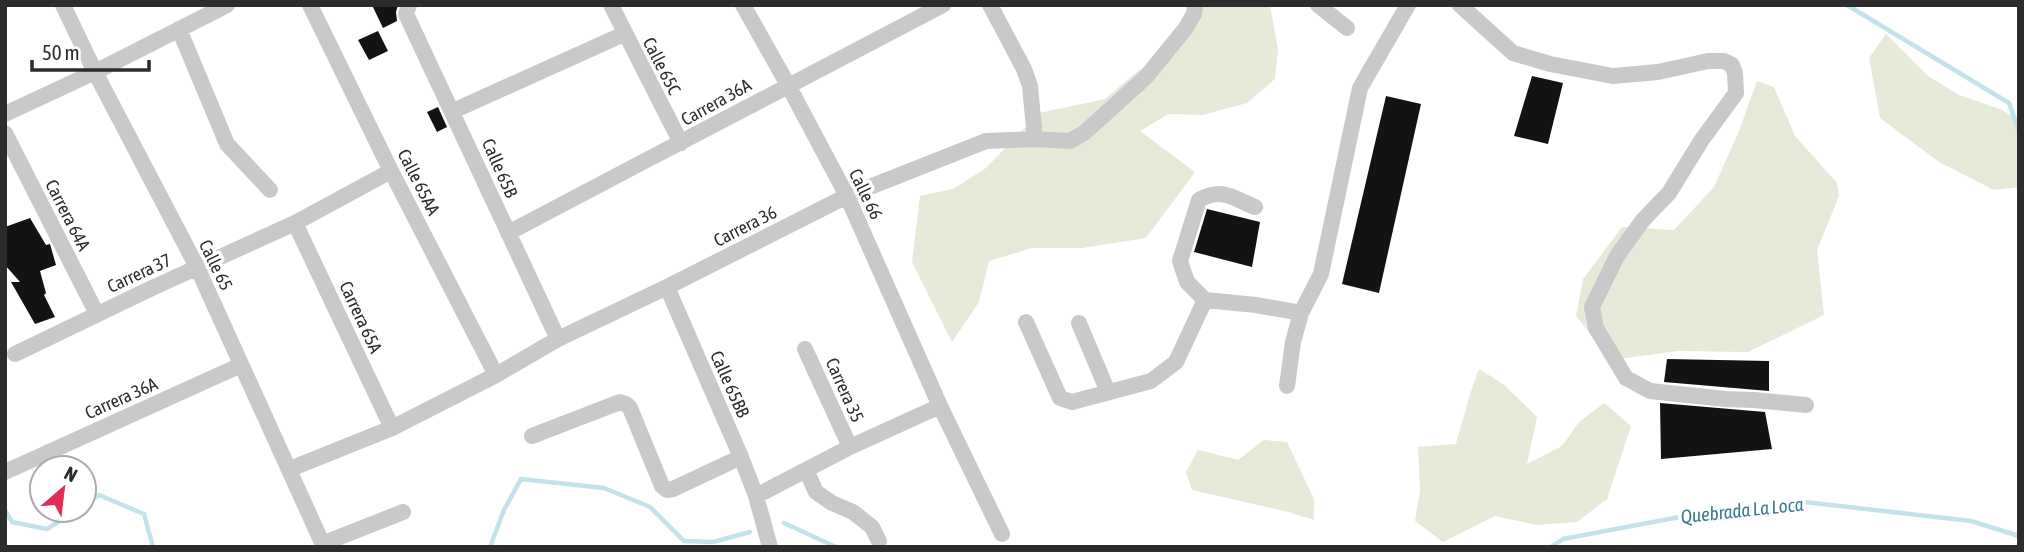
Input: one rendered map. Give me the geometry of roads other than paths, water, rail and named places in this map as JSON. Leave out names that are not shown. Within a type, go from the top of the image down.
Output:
[{"type":"street","name":"Calle 65","points":[[63,5],[197,267],[323,545]]},
{"type":"street","points":[[5,114],[227,5]]},
{"type":"street","name":"Calle 65AA","points":[[310,5],[391,171],[496,375]]},
{"type":"street","name":"Calle 65C","points":[[611,5],[681,143]]},
{"type":"street","name":"Calle 66","points":[[743,5],[847,196],[940,406],[1002,534]]},
{"type":"street","name":"Carrera 36A","points":[[508,233],[943,5]]},
{"type":"street","points":[[990,5],[1024,69],[1030,86],[1035,139]]},
{"type":"street","points":[[1318,5],[1346,28]]},
{"type":"street","points":[[1287,386],[1293,342],[1301,313],[1321,274],[1360,88],[1408,5]]},
{"type":"street","points":[[1460,5],[1513,53],[1550,64],[1613,76],[1658,72],[1708,61],[1724,61],[1732,65],[1736,93],[1701,141],[1669,193],[1643,220],[1617,256],[1592,307],[1596,328],[1626,378],[1650,391],[1806,405]]},
{"type":"street","name":"Carrera 36","points":[[290,469],[392,428],[496,375],[558,339],[847,196],[986,141],[1070,141],[1084,133],[1146,78],[1185,29],[1194,9]]},
{"type":"street","name":"Calle 65B","points":[[408,10],[558,339]]},
{"type":"street","points":[[179,29],[227,144],[270,190]]},
{"type":"street","points":[[453,111],[624,34]]},
{"type":"street","name":"Carrera 64A","points":[[5,133],[97,314]]},
{"type":"street","name":"Carrera 37","points":[[15,354],[295,223],[391,171]]},
{"type":"street","points":[[1255,207],[1222,193],[1211,193],[1199,200],[1180,261],[1187,282],[1205,300],[1301,313]]},
{"type":"street","name":"Carrera 65A","points":[[295,223],[392,428]]},
{"type":"street","name":"Calle 65BB","points":[[667,287],[741,457],[756,496],[770,547]]},
{"type":"street","points":[[1026,322],[1060,398],[1072,402],[1151,381],[1176,362],[1205,300]]},
{"type":"street","points":[[1079,323],[1108,392]]},
{"type":"street","name":"Carrera 35","points":[[805,349],[850,447]]},
{"type":"street","name":"Carrera 36A","points":[[11,469],[241,365]]},
{"type":"street","points":[[532,436],[620,402],[630,408],[662,486],[667,490],[741,457]]},
{"type":"street","name":"Carrera 35","points":[[756,496],[850,447],[940,406]]},
{"type":"street","points":[[806,470],[816,492],[853,512],[872,527],[879,541]]},
{"type":"street","points":[[323,545],[403,512]]},
{"type":"waterway","points":[[1847,5],[2009,103],[2019,131]]},
{"type":"waterway","name":"Quebrada La Loca","points":[[490,547],[504,510],[521,479],[604,488],[650,507],[684,541],[713,542],[750,532]]},
{"type":"waterway","name":"Quebrada La Loca","points":[[98,496],[144,514],[153,547]]},
{"type":"waterway","name":"Quebrada La Loca","points":[[1551,547],[1563,539],[1706,512],[1796,501],[1971,521],[2019,536]]},
{"type":"waterway","name":"Quebrada La Loca","points":[[5,510],[12,522],[47,529],[55,524]]},
{"type":"waterway","name":"Quebrada La Loca","points":[[784,523],[836,547]]}]
